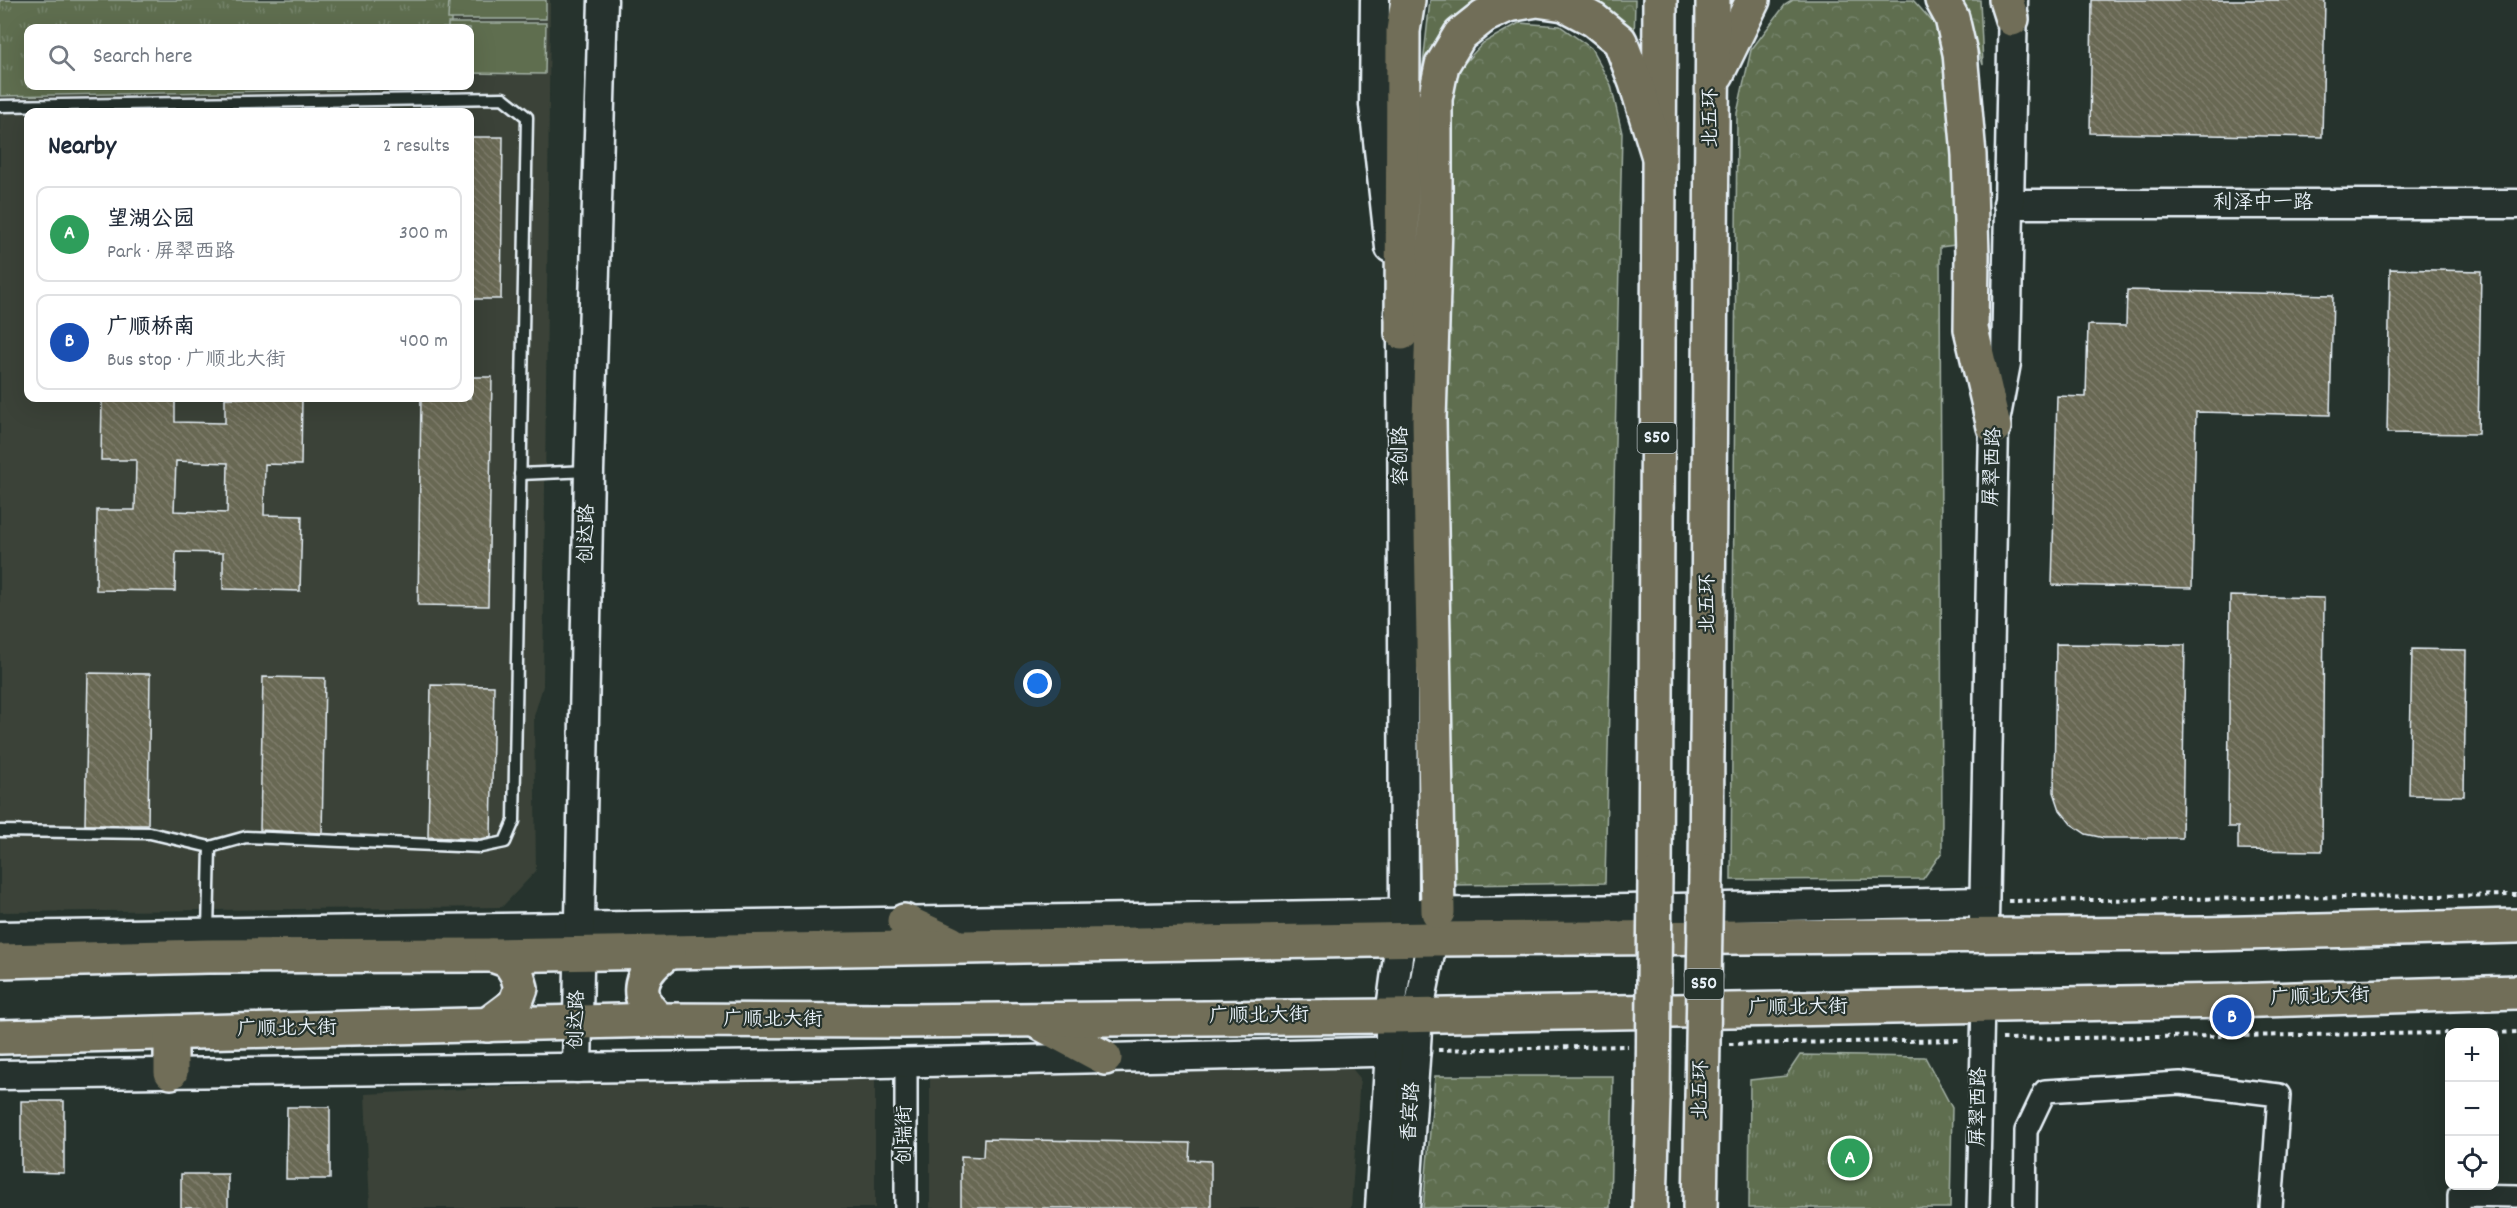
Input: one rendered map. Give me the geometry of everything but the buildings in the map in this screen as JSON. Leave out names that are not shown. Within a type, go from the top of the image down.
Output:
[{"type":"main road","points":[[1402,333],[1403,31],[1408,0]]},
{"type":"main road","points":[[1419,926],[1435,225],[1435,99],[1442,65],[1460,35],[1484,16],[1508,5],[1537,0],[1564,4],[1594,20],[1620,41],[1658,154]]},
{"type":"main road","name":"S50","points":[[1650,1208],[1655,875],[1660,0]]},
{"type":"main road","name":"北五环","points":[[1700,1208],[1706,871],[1713,0]]},
{"type":"main road","points":[[1713,84],[1753,0]]},
{"type":"main road","points":[[1942,0],[1952,18],[1960,53],[1969,155],[1972,255],[1971,328],[1994,427]]},
{"type":"main road","points":[[904,921],[958,946]]},
{"type":"main road","points":[[0,961],[208,944],[298,956],[492,956],[580,940],[669,952],[958,946],[1419,926],[1984,935],[2204,934],[2517,926]]},
{"type":"main road","points":[[259,931],[298,956]]},
{"type":"main road","points":[[660,1020],[649,1012],[644,1002],[642,983],[646,972],[654,962],[669,952]]},
{"type":"main road","points":[[487,1025],[515,1004],[521,988],[517,974],[509,961],[492,956]]},
{"type":"main road","name":"广顺北大街","points":[[0,1037],[660,1020],[1035,1020],[1404,1016],[2517,992]]},
{"type":"main road","points":[[1035,1020],[1105,1058]]},
{"type":"main road","points":[[171,1033],[171,1072]]},
{"type":"street","name":"创达路","points":[[577,1068],[589,471],[603,0]]},
{"type":"street","name":"容创路","points":[[1375,0],[1374,105],[1402,333],[1419,926],[1404,1016]]},
{"type":"street","name":"屏翠西路","points":[[1984,935],[1994,427],[2006,363],[2010,6]]},
{"type":"street","name":"利泽中一路","points":[[2008,204],[2517,204]]},
{"type":"street","points":[[0,936],[208,944],[259,931],[580,940],[904,921],[1419,926],[1984,902]]},
{"type":"street","name":"屏翠西路","points":[[1978,1208],[1983,1005]]},
{"type":"street","name":"香宾路","points":[[1404,1016],[1405,1208]]},
{"type":"street","points":[[0,1075],[577,1068],[1403,1051]]},
{"type":"street","name":"香宾路","points":[[1380,1208],[1403,1051]]},
{"type":"street","name":"创瑞街","points":[[906,1062],[906,1208]]},
{"type":"street","points":[[2025,1208],[2026,1131],[2045,1091],[2180,1083],[2279,1095],[2271,1208]]},
{"type":"street","points":[[2459,1208],[2459,1196],[2517,1196]]},
{"type":"lane","points":[[0,106],[503,98],[527,117],[514,821],[505,842],[480,847],[246,837],[210,848],[150,833],[0,831]]},
{"type":"lane","points":[[520,474],[589,471]]},
{"type":"lane","points":[[208,944],[210,848]]},
{"type":"path","points":[[1984,902],[2517,895]]},
{"type":"path","points":[[2499,1033],[2517,1032]]},
{"type":"path","points":[[1722,1044],[2445,1033]]},
{"type":"path","points":[[1403,1051],[1640,1046]]},
{"type":"shaded area","points":[[451,0],[550,0],[543,686],[534,716],[536,871],[502,907],[0,912],[0,96],[474,90],[474,24],[451,24]]},
{"type":"shaded area","points":[[1349,1065],[1360,1078],[1351,1208],[930,1208],[930,1073]]},
{"type":"shaded area","points":[[875,1069],[875,1208],[370,1208],[365,1094]]},
{"type":"green space","points":[[0,0],[451,0],[451,24],[24,24],[24,90],[338,90],[0,96]]},
{"type":"green space","points":[[449,0],[546,0],[546,19],[448,19]]},
{"type":"green space","points":[[1430,0],[1494,0],[1460,17],[1423,65]]},
{"type":"green space","points":[[1580,0],[1635,0],[1634,45]]},
{"type":"green space","points":[[1793,0],[1913,0],[1938,28],[1954,96],[1955,245],[1940,247],[1942,852],[1923,879],[1731,880],[1737,113],[1751,50],[1785,5]]},
{"type":"green space","points":[[1962,0],[1980,0],[1983,65]]},
{"type":"green space","points":[[546,23],[545,74],[474,73],[474,24],[448,24]]},
{"type":"green space","points":[[1519,23],[1560,26],[1591,48],[1611,85],[1622,133],[1605,883],[1453,885],[1440,449],[1446,122],[1458,70],[1483,43]]},
{"type":"green space","points":[[1800,1055],[1925,1057],[1952,1108],[1950,1208],[1749,1208],[1750,1080],[1786,1076]]},
{"type":"green space","points":[[1435,1076],[1613,1076],[1610,1208],[1423,1208]]},
{"type":"place","name":"广顺桥南","points":[[2232,1017]]},
{"type":"place","name":"望湖公园","points":[[1850,1158]]}]
